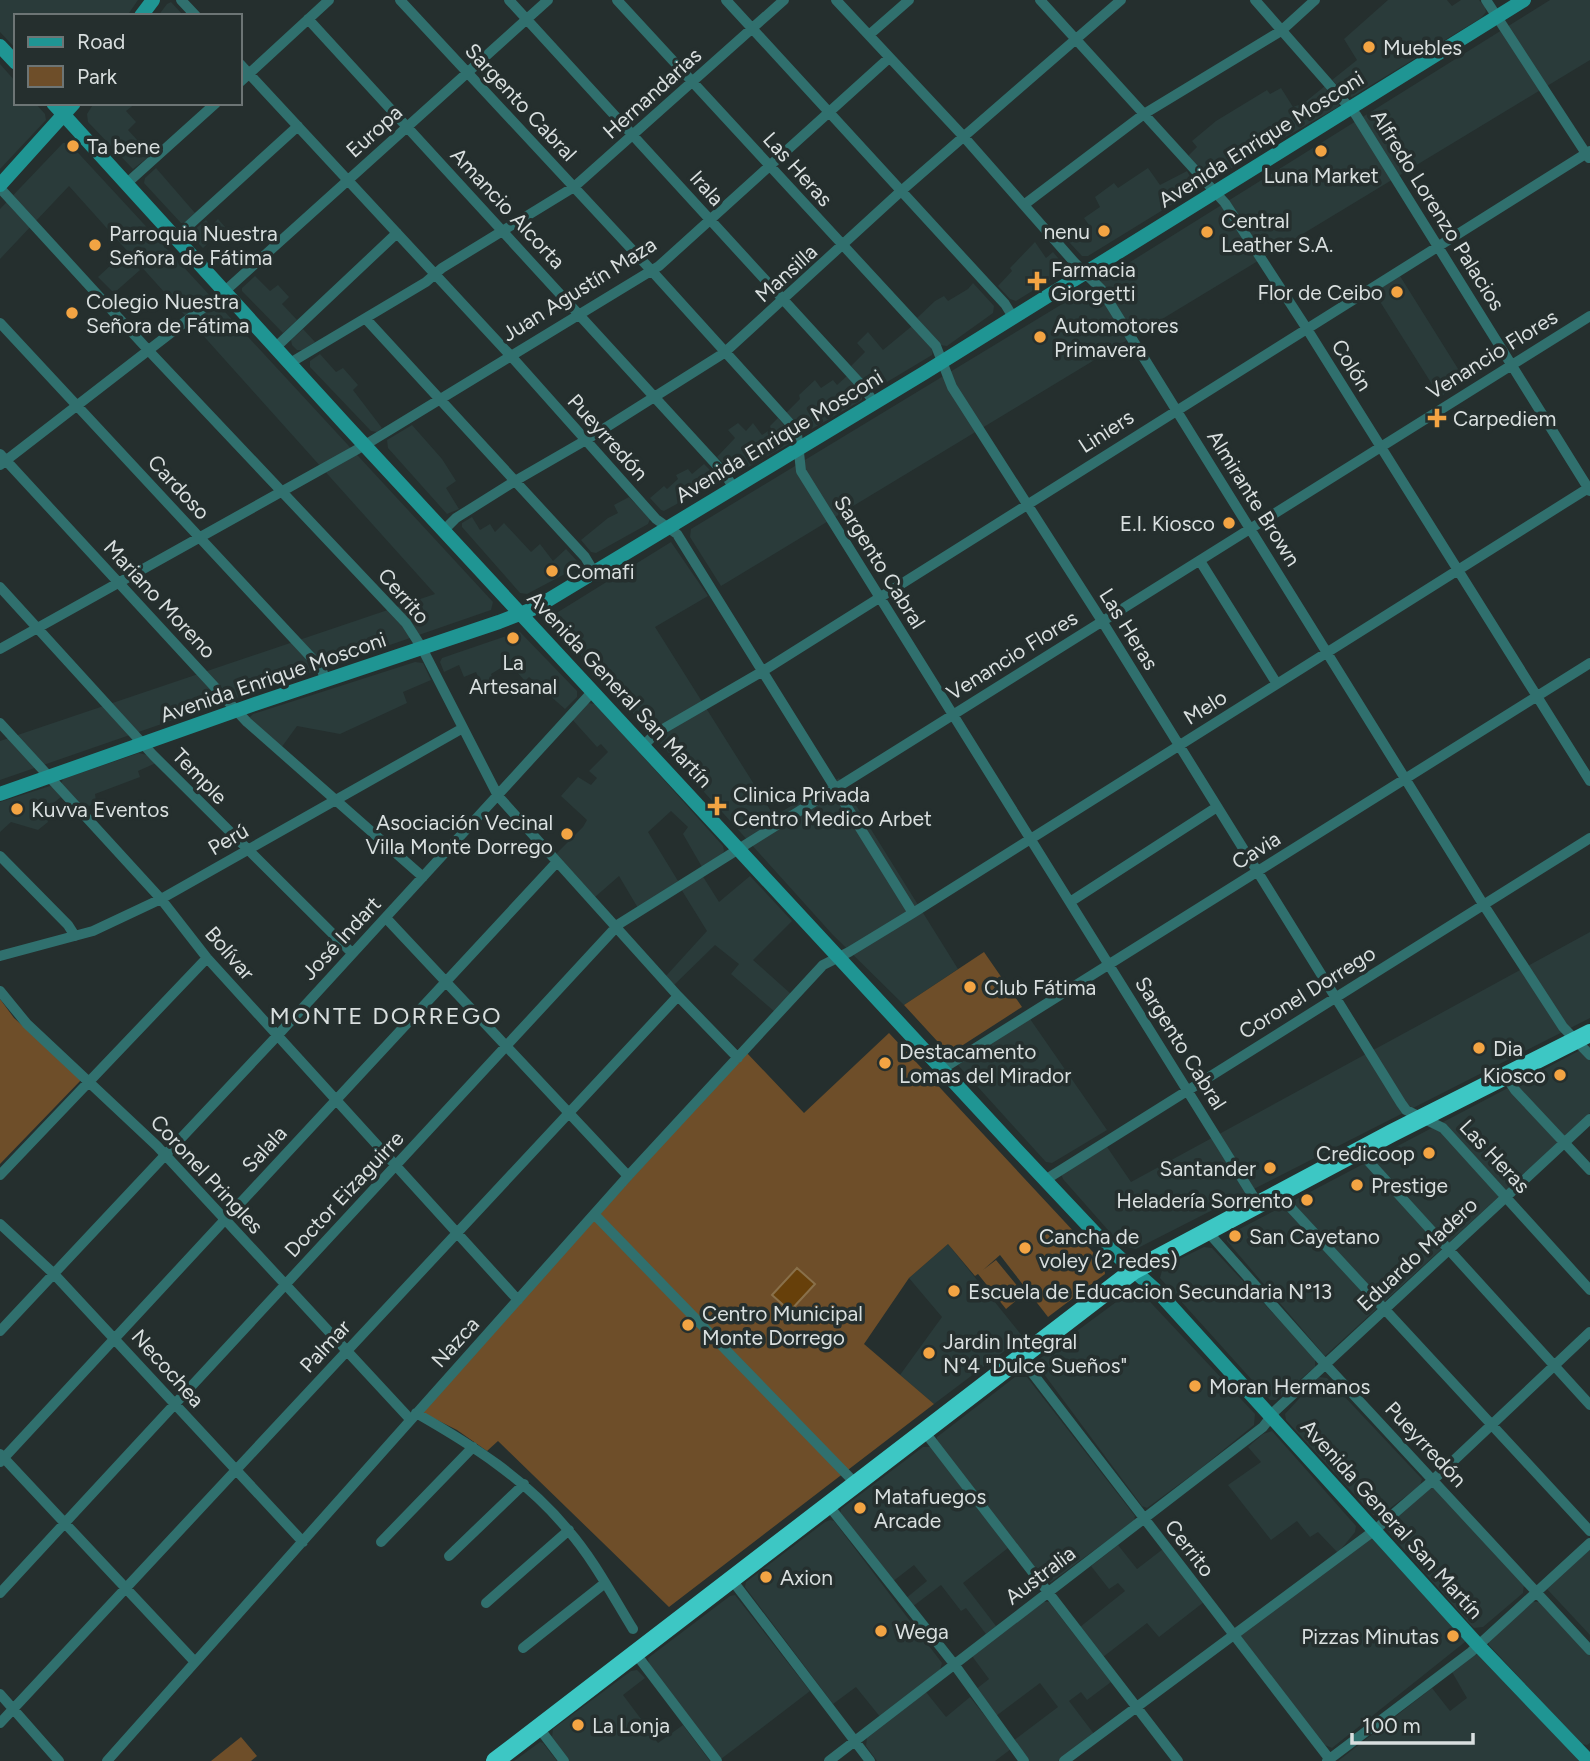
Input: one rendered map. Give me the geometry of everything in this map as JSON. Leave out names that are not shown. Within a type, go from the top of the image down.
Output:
[{"type":"highway","points":[[495,1761],[1133,1271],[1280,1192],[1582,1037]]},
{"type":"main road","name":"Avenida Enrique Mosconi","points":[[0,794],[522,614],[941,362],[1524,0]]},
{"type":"main road","points":[[0,46],[14,61]]},
{"type":"main road","name":"Avenida General San Martín","points":[[55,105],[1045,1180],[1133,1271],[1160,1294],[1478,1645],[1587,1754]]},
{"type":"main road","points":[[0,186],[73,105]]},
{"type":"street","points":[[181,0],[194,14]]},
{"type":"street","points":[[242,80],[329,0]]},
{"type":"street","name":"Sargento Cabral","points":[[400,0],[795,429],[801,471],[1258,1204]]},
{"type":"street","name":"Irala","points":[[509,0],[865,389],[874,403]]},
{"type":"street","name":"Europa","points":[[2,460],[78,407],[225,291],[548,0]]},
{"type":"street","name":"Las Heras","points":[[617,0],[936,346],[952,387],[1102,621],[1401,1103],[1406,1110],[1443,1128],[1590,1290]]},
{"type":"street","points":[[726,0],[1013,317]]},
{"type":"street","name":"Hernandarias","points":[[290,363],[426,282],[574,187],[784,0]]},
{"type":"street","name":"Almirante Brown","points":[[836,0],[1101,289],[1483,904],[1563,1027],[1582,1037],[1590,1055]]},
{"type":"street","points":[[869,36],[909,0]]},
{"type":"street","name":"Colón","points":[[1040,0],[1225,203],[1590,781]]},
{"type":"street","name":"Mansilla","points":[[444,530],[456,518],[514,481],[586,440],[724,353],[900,192],[1121,0]]},
{"type":"street","name":"Alfredo Lorenzo Palacios","points":[[1255,0],[1351,107],[1589,489]]},
{"type":"street","points":[[1025,204],[1144,114],[1281,31],[1315,0]]},
{"type":"street","points":[[1486,0],[1589,154]]},
{"type":"street","name":"Amancio Alcorta","points":[[308,19],[724,472],[734,488]]},
{"type":"street","name":"Juan Agustín Maza","points":[[0,649],[365,444],[659,266],[889,58]]},
{"type":"street","name":"Pueyrredón","points":[[242,66],[510,355],[656,519],[677,534],[914,913]]},
{"type":"street","points":[[126,184],[214,105]]},
{"type":"street","points":[[176,237],[298,126]]},
{"type":"street","name":"Liniers","points":[[644,745],[656,733],[763,671],[1176,409],[1589,154]]},
{"type":"street","name":"Cerrito","points":[[0,186],[149,351],[406,623],[422,648],[498,796],[556,863],[738,1058]]},
{"type":"street","points":[[276,347],[397,233]]},
{"type":"street","name":"Venancio Flores","points":[[739,849],[1590,316]]},
{"type":"street","points":[[366,319],[584,557],[594,572]]},
{"type":"street","name":"Cardoso","points":[[0,323],[321,668],[326,681]]},
{"type":"street","name":"Mariano Moreno","points":[[2,460],[237,711],[424,877]]},
{"type":"street","name":"Melo","points":[[838,957],[914,913],[1589,489]]},
{"type":"street","points":[[1200,561],[1277,684]]},
{"type":"street","name":"Temple","points":[[0,587],[143,744],[247,851],[352,953]]},
{"type":"street","name":"Cavia","points":[[942,1069],[1590,663]]},
{"type":"street","name":"José Indart","points":[[0,1331],[277,1036],[593,691]]},
{"type":"street","name":"Bolívar","points":[[0,723],[161,899],[207,958],[277,1036],[518,1300]]},
{"type":"street","name":"Perú","points":[[0,956],[93,931],[161,899],[463,728]]},
{"type":"street","points":[[1070,902],[1217,807]]},
{"type":"street","name":"Coronel Dorrego","points":[[1045,1180],[1590,838]]},
{"type":"street","name":"Doctor Eizaguirre","points":[[0,1593],[615,927],[739,849]]},
{"type":"street","points":[[0,856],[68,925],[75,936]]},
{"type":"street","name":"Salala","points":[[1,1458],[116,1339],[556,863]]},
{"type":"street","points":[[386,918],[628,1176]]},
{"type":"street","name":"Nazca","points":[[107,1761],[628,1176],[823,965],[838,957]]},
{"type":"street","points":[[0,1175],[207,958]]},
{"type":"street","name":"Coronel Pringles","points":[[0,991],[21,1018],[165,1155],[345,1352],[413,1416],[473,1447],[524,1485],[569,1530],[633,1629]]},
{"type":"street","name":"Palmar","points":[[0,1723],[678,996]]},
{"type":"street","points":[[1506,1075],[1515,1090],[1590,1170]]},
{"type":"street","name":"Eduardo Madero","points":[[1271,1418],[1590,1119]]},
{"type":"street","points":[[1360,1152],[1590,1405]]},
{"type":"street","points":[[1280,1192],[1291,1208],[1590,1531]]},
{"type":"street","points":[[594,1214],[856,1484]]},
{"type":"street","name":"Necochea","points":[[0,1224],[54,1274],[116,1339],[303,1542]]},
{"type":"street","name":"Pueyrredón","points":[[1207,1231],[1326,1365],[1590,1650]]},
{"type":"street","points":[[1064,1761],[1375,1530],[1433,1480],[1590,1332]]},
{"type":"street","name":"Cerrito","points":[[1020,1357],[1329,1760]]},
{"type":"street","name":"Australia","points":[[829,1761],[1144,1520],[1271,1418]]},
{"type":"street","points":[[924,1431],[1178,1761]]},
{"type":"street","points":[[381,1542],[473,1447]]},
{"type":"street","points":[[1,1458],[195,1662]]},
{"type":"street","points":[[449,1556],[524,1485]]},
{"type":"street","points":[[829,1506],[954,1664],[1024,1761]]},
{"type":"street","points":[[485,1603],[569,1530]]},
{"type":"street","points":[[1329,1760],[1478,1645],[1590,1543]]},
{"type":"street","points":[[732,1580],[870,1761]]},
{"type":"street","points":[[523,1648],[605,1583]]},
{"type":"street","points":[[636,1654],[717,1761]]},
{"type":"street","points":[[0,1694],[59,1761]]},
{"type":"street","points":[[539,1728],[564,1761]]},
{"type":"shaded area","points":[[0,0],[138,0],[128,14],[14,14],[14,47],[0,32]]},
{"type":"shaded area","points":[[1388,0],[1447,0],[1452,6],[1461,0],[1479,0],[1486,12],[1481,18],[1352,97],[1348,96],[1332,80],[1357,60],[1344,39]]},
{"type":"shaded area","points":[[1550,0],[1590,0],[1590,60],[721,586],[690,537],[691,529],[1082,292]]},
{"type":"shaded area","points":[[171,2],[182,14],[160,14]]},
{"type":"shaded area","points":[[0,64],[14,80],[14,105],[37,105],[45,114],[46,120],[0,169]]},
{"type":"shaded area","points":[[1325,86],[1341,102],[1338,107],[1211,180],[1187,157],[1197,147],[1192,141],[1216,121],[1267,90],[1270,94],[1281,88],[1293,107],[1304,103]]},
{"type":"shaded area","points":[[93,105],[134,105],[126,111],[136,122],[128,130],[151,155],[133,169],[88,122],[87,114]]},
{"type":"shaded area","points":[[63,143],[69,143],[493,602],[491,610],[0,780],[0,741],[435,594],[69,186],[0,259],[0,209]]},
{"type":"shaded area","points":[[156,168],[195,213],[184,223],[181,223],[144,183],[145,178]]},
{"type":"shaded area","points":[[1148,168],[1160,185],[1187,171],[1197,189],[1088,256],[1082,256],[1069,242],[1089,225],[1084,218],[1100,207],[1095,197],[1114,183],[1118,188]]},
{"type":"shaded area","points":[[218,219],[225,227],[203,248],[193,238],[194,230],[206,220],[211,226]]},
{"type":"shaded area","points":[[1035,242],[1046,258],[1053,252],[1063,264],[1063,272],[1016,301],[1010,299],[998,286],[1012,271],[1010,268]]},
{"type":"shaded area","points":[[124,253],[140,270],[114,293],[98,277]]},
{"type":"shaded area","points":[[255,276],[270,291],[278,285],[289,297],[282,304],[297,320],[283,333],[242,291]]},
{"type":"shaded area","points":[[1400,276],[1465,380],[1440,397],[1374,292]]},
{"type":"shaded area","points":[[973,283],[994,306],[993,313],[947,346],[939,345],[917,318],[935,301],[944,296],[948,301]]},
{"type":"shaded area","points":[[912,326],[933,350],[932,355],[877,388],[869,387],[851,366],[865,352],[857,343],[868,332],[883,350]]},
{"type":"shaded area","points":[[303,329],[315,342],[303,350],[297,350],[291,340]]},
{"type":"shaded area","points":[[320,354],[336,372],[343,368],[358,385],[353,390],[382,428],[377,432],[371,431],[310,367],[310,361]]},
{"type":"shaded area","points":[[848,375],[862,393],[862,400],[802,432],[786,413],[800,399],[799,395],[815,380],[821,388],[833,380],[837,385]]},
{"type":"shaded area","points":[[778,418],[792,434],[791,443],[736,474],[717,457],[735,438],[728,430],[738,423],[746,431],[753,423],[762,435],[771,429],[770,426]]},
{"type":"shaded area","points":[[412,425],[442,459],[456,481],[446,488],[459,509],[447,514],[388,448],[387,440]]},
{"type":"shaded area","points":[[704,464],[715,475],[715,483],[664,511],[650,498],[664,486],[667,489],[678,479],[676,475],[688,469],[692,474]]},
{"type":"shaded area","points":[[629,497],[650,519],[648,524],[596,553],[591,552],[581,540],[618,513],[614,505]]},
{"type":"shaded area","points":[[472,517],[480,530],[490,524],[495,532],[504,523],[531,552],[540,544],[553,561],[566,549],[577,561],[578,567],[527,594],[520,593],[462,527],[462,523]]},
{"type":"shaded area","points":[[671,542],[708,596],[655,627],[774,816],[839,778],[958,969],[904,1005],[832,934],[550,621],[550,617]]},
{"type":"shaded area","points":[[518,632],[577,691],[577,697],[565,709],[548,694],[555,687],[546,679],[538,685],[529,677],[525,681],[509,663],[491,674],[493,680],[481,684],[476,672],[464,677],[459,665],[444,672],[440,662],[442,658]]},
{"type":"shaded area","points":[[415,662],[423,663],[431,680],[403,692],[407,703],[340,734],[297,726],[281,748],[249,718],[253,714]]},
{"type":"shaded area","points":[[587,703],[596,704],[723,846],[721,855],[702,867],[683,834],[688,827],[671,811],[648,832],[678,881],[638,908],[619,876],[595,897],[555,855],[587,820],[561,796],[578,777],[591,785],[597,778],[589,771],[608,752],[601,744],[597,747],[571,718]]},
{"type":"shaded area","points":[[139,753],[147,755],[156,763],[138,771],[140,777],[95,794],[96,801],[84,810],[61,784],[63,779]]},
{"type":"shaded area","points":[[50,786],[61,797],[45,810],[48,822],[38,830],[11,822],[0,832],[0,802]]},
{"type":"shaded area","points":[[702,875],[719,902],[750,876],[792,921],[753,960],[791,994],[775,1012],[731,974],[739,964],[715,945],[674,985],[666,976],[707,931],[681,889]]},
{"type":"shaded area","points":[[1590,932],[1590,1018],[1136,1249],[1122,1246],[1063,1179],[1061,1174],[1107,1147],[1131,1182]]},
{"type":"shaded area","points":[[1028,1016],[1107,1130],[1052,1163],[1046,1162],[958,1065]]},
{"type":"shaded area","points":[[1590,1045],[1590,1113],[1325,1356],[1227,1241],[1228,1235]]},
{"type":"shaded area","points":[[948,1244],[1023,1337],[934,1404],[900,1375],[942,1317],[909,1278]]},
{"type":"shaded area","points":[[1204,1247],[1212,1248],[1315,1358],[1315,1367],[1276,1400],[1270,1400],[1160,1278],[1163,1267]]},
{"type":"shaded area","points":[[797,1268],[815,1284],[790,1311],[772,1295]]},
{"type":"shaded area","points":[[1138,1289],[1255,1414],[1254,1425],[1147,1508],[1142,1506],[1035,1362],[1131,1291]]},
{"type":"shaded area","points":[[1015,1377],[1027,1377],[1135,1516],[1134,1521],[1051,1582],[1044,1581],[937,1441],[937,1437]]},
{"type":"shaded area","points":[[1319,1377],[1327,1378],[1422,1479],[1420,1486],[1378,1517],[1373,1515],[1286,1420],[1285,1414]]},
{"type":"shaded area","points":[[1272,1431],[1356,1526],[1355,1532],[1338,1553],[1318,1532],[1310,1537],[1297,1521],[1271,1540],[1228,1485],[1261,1462],[1248,1447],[1263,1434]]},
{"type":"shaded area","points":[[923,1447],[931,1447],[1008,1548],[963,1583],[996,1626],[986,1634],[966,1608],[961,1611],[941,1585],[912,1607],[905,1599],[927,1581],[914,1565],[892,1582],[840,1515],[841,1509]]},
{"type":"shaded area","points":[[1432,1485],[1524,1584],[1523,1593],[1483,1627],[1474,1628],[1470,1624],[1385,1528],[1387,1523]]},
{"type":"shaded area","points":[[830,1520],[834,1521],[942,1663],[940,1670],[881,1718],[856,1687],[833,1704],[745,1587],[746,1582]]},
{"type":"shaded area","points":[[1373,1537],[1466,1640],[1332,1748],[1325,1745],[1239,1639],[1239,1633]]},
{"type":"shaded area","points":[[1118,1545],[1137,1569],[1163,1549],[1204,1602],[1159,1637],[1147,1623],[1103,1657],[1080,1627],[1125,1591],[1118,1583],[1109,1589],[1091,1566]]},
{"type":"shaded area","points":[[1590,1549],[1590,1635],[1547,1589]]},
{"type":"shaded area","points":[[735,1595],[810,1691],[721,1759],[649,1665],[648,1658],[730,1596]]},
{"type":"shaded area","points":[[1043,1602],[1049,1602],[1111,1682],[1087,1700],[1081,1692],[1069,1701],[1094,1734],[1058,1761],[1029,1761],[1013,1741],[1058,1707],[1040,1683],[996,1716],[975,1690],[989,1679],[972,1656]]},
{"type":"shaded area","points":[[1533,1602],[1540,1602],[1590,1654],[1590,1743],[1587,1745],[1581,1744],[1489,1645],[1489,1639]]},
{"type":"shaded area","points":[[1477,1654],[1580,1761],[1338,1761],[1432,1688],[1450,1711],[1467,1698],[1452,1672]]},
{"type":"shaded area","points":[[637,1670],[645,1678],[623,1695],[641,1719],[631,1727],[636,1735],[646,1728],[658,1743],[683,1725],[710,1761],[569,1761],[552,1737],[553,1729],[631,1671]]},
{"type":"shaded area","points":[[926,1692],[946,1717],[970,1697],[1011,1749],[995,1761],[877,1761],[866,1746],[867,1738]]},
{"type":"shaded area","points":[[540,1742],[557,1761],[514,1761]]},
{"type":"green space","name":"Club Fátima","points":[[984,952],[1022,1007],[949,1054],[904,1005]]},
{"type":"green space","points":[[0,999],[14,1018],[82,1079],[0,1164]]},
{"type":"green space","name":"Centro Municipal Monte Dorrego","points":[[889,1033],[1104,1264],[1105,1274],[1048,1317],[1000,1255],[983,1270],[996,1260],[1024,1294],[1006,1309],[978,1274],[975,1276],[948,1244],[909,1278],[864,1344],[934,1404],[669,1607],[498,1441],[487,1451],[457,1430],[421,1412],[746,1052],[804,1113]]},
{"type":"green space","points":[[241,1737],[257,1756],[251,1761],[211,1761]]},
{"type":"place","name":"Muebles","points":[[1369,47]]},
{"type":"place","name":"Ta bene","points":[[73,146]]},
{"type":"place","name":"Luna Market","points":[[1321,151]]},
{"type":"place","name":"nenu","points":[[1104,231]]},
{"type":"place","name":"Central Leather S.A.","points":[[1207,232]]},
{"type":"place","name":"Parroquia Nuestra Señora de Fátima","points":[[95,245]]},
{"type":"place","name":"Farmacia Giorgetti","points":[[1037,281]]},
{"type":"place","name":"Flor de Ceibo","points":[[1397,292]]},
{"type":"place","name":"Colegio Nuestra Señora de Fátima","points":[[72,313]]},
{"type":"place","name":"Automotores Primavera","points":[[1040,337]]},
{"type":"place","name":"Carpediem","points":[[1437,418]]},
{"type":"place","name":"E.I. Kiosco","points":[[1229,523]]},
{"type":"place","name":"Comafi","points":[[552,571]]},
{"type":"place","name":"La Artesanal","points":[[513,638]]},
{"type":"place","name":"Clinica Privada Centro Medico Arbet","points":[[717,806]]},
{"type":"place","name":"Kuvva Eventos","points":[[17,809]]},
{"type":"place","name":"Asociación Vecinal Villa Monte Dorrego","points":[[567,834]]},
{"type":"place","name":"Club Fátima","points":[[970,987]]},
{"type":"place","name":"Dia","points":[[1479,1048]]},
{"type":"place","name":"Destacamento Lomas del Mirador","points":[[885,1063]]},
{"type":"place","name":"Kiosco","points":[[1560,1075]]},
{"type":"place","name":"Credicoop","points":[[1429,1153]]},
{"type":"place","name":"Santander","points":[[1270,1168]]},
{"type":"place","name":"Prestige","points":[[1357,1185]]},
{"type":"place","name":"Heladería Sorrento","points":[[1307,1200]]},
{"type":"place","name":"San Cayetano","points":[[1235,1236]]},
{"type":"place","name":"Cancha de voley (2 redes)","points":[[1025,1248]]},
{"type":"place","name":"Escuela de Educacion Secundaria N°13","points":[[954,1291]]},
{"type":"place","name":"Centro Municipal Monte Dorrego","points":[[688,1325]]},
{"type":"place","name":"Jardin Integral N°4 \"Dulce Sueños\"","points":[[929,1353]]},
{"type":"place","name":"Moran Hermanos","points":[[1195,1386]]},
{"type":"place","name":"Matafuegos Arcade","points":[[860,1508]]},
{"type":"place","name":"Axion","points":[[766,1577]]},
{"type":"place","name":"Wega","points":[[881,1631]]},
{"type":"place","name":"Pizzas Minutas","points":[[1453,1636]]},
{"type":"place","name":"La Lonja","points":[[578,1725]]},
{"type":"district","name":"MONTE DORREGO","points":[[386,1015]]}]
